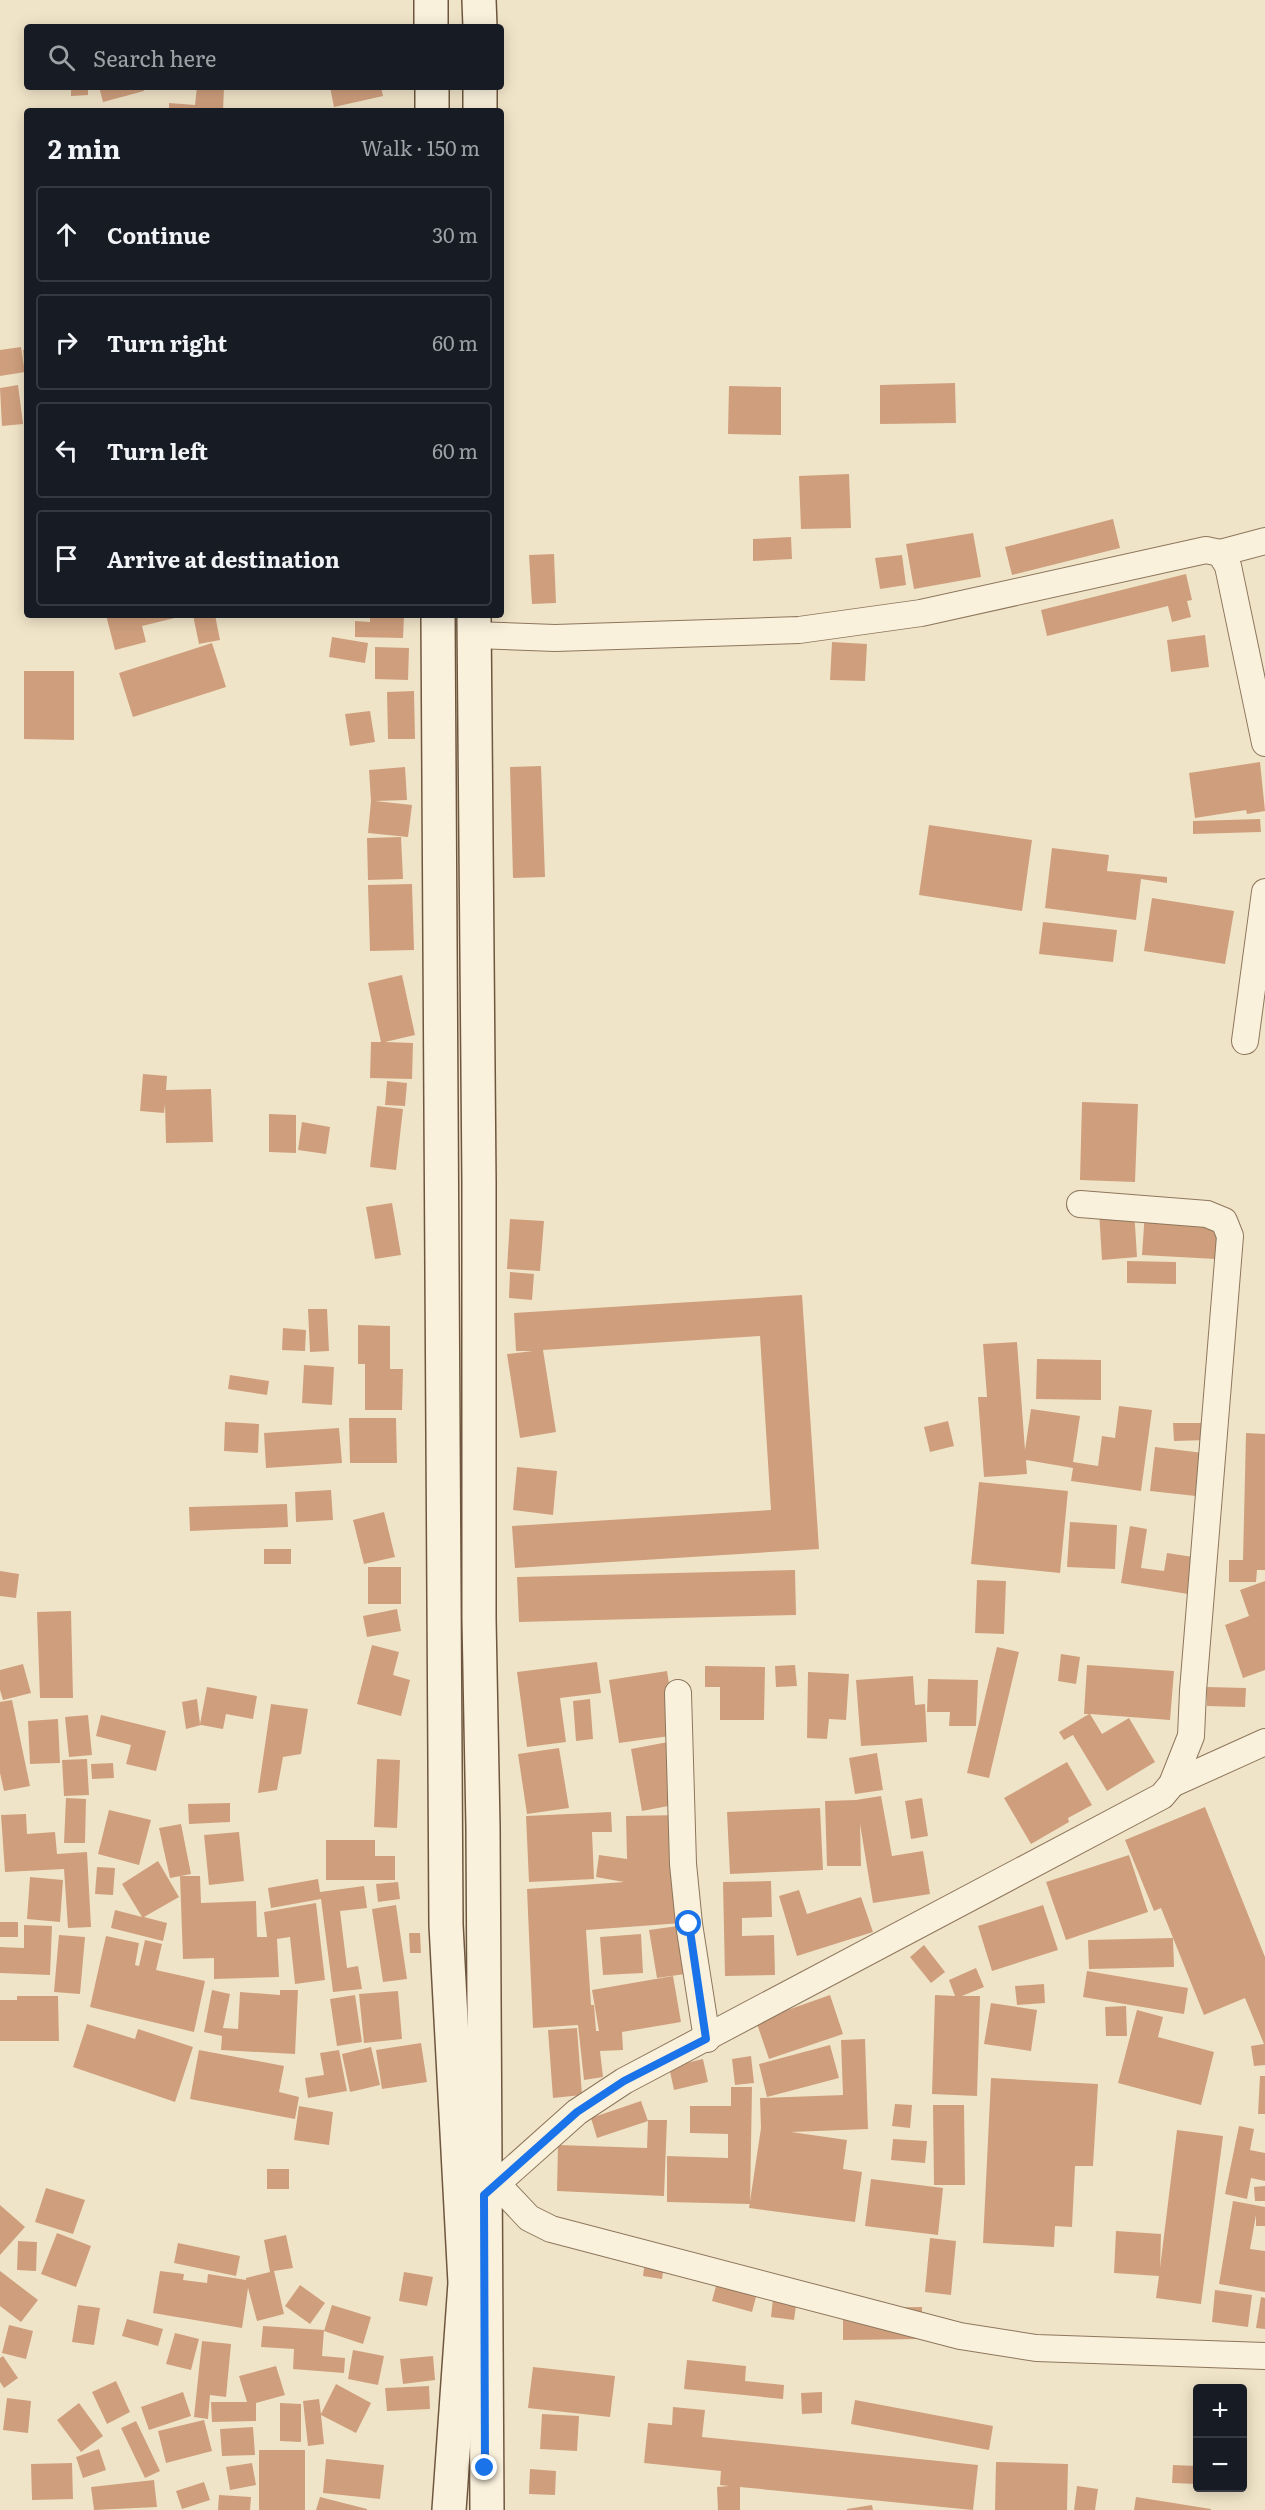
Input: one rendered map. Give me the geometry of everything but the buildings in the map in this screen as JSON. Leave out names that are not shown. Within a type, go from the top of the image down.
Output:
[{"type":"main road","points":[[431,0],[431,24]]},
{"type":"main road","points":[[479,0],[480,24]]},
{"type":"main road","points":[[432,90],[432,108]]},
{"type":"main road","points":[[480,90],[480,108]]},
{"type":"main road","points":[[438,618],[446,1925],[465,2283],[449,2510]]},
{"type":"main road","points":[[474,625],[479,1183],[479,1619],[491,2190],[487,2510]]},
{"type":"main road","points":[[442,1182],[479,1183]]},
{"type":"street","points":[[474,625],[555,638],[799,630],[921,613],[1206,550],[1220,553],[1265,541]]},
{"type":"street","points":[[1220,553],[1228,566],[1265,743]]},
{"type":"street","points":[[1245,1041],[1265,892]]},
{"type":"street","points":[[1080,1204],[1207,1214],[1224,1221],[1230,1236],[1191,1736],[1172,1784],[1162,1796],[624,2081],[577,2112],[491,2190],[530,2218],[551,2229],[960,2336],[1036,2348],[1265,2356]]},
{"type":"street","points":[[678,1693],[683,1864],[706,2039]]},
{"type":"street","points":[[1172,1784],[1265,1742]]},
{"type":"route","points":[[485,2468],[484,2195],[577,2112],[624,2081],[706,2039],[689,1924]]}]
